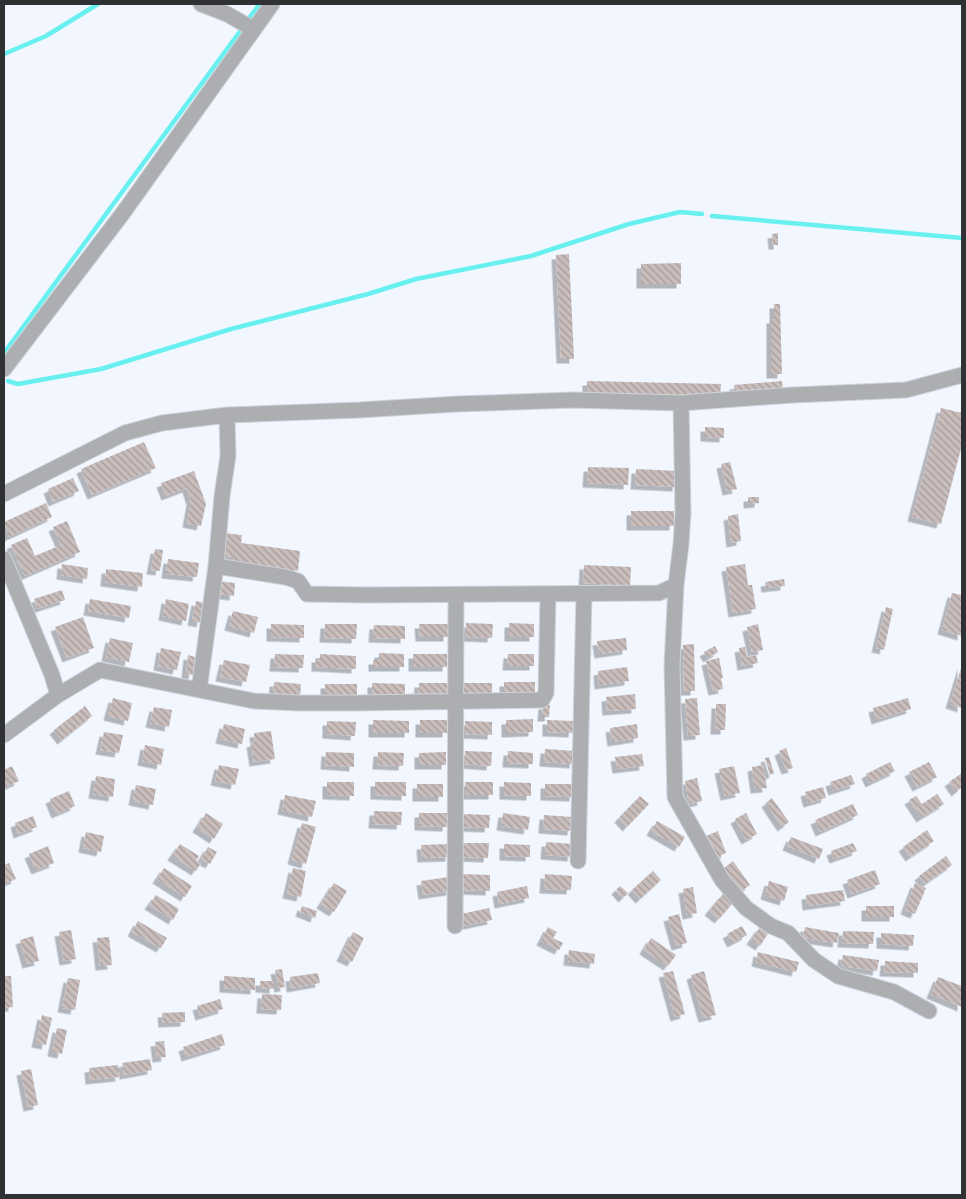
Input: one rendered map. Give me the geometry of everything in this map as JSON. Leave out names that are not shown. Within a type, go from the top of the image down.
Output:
[{"type":"street","points":[[201,4],[227,14],[253,28]]},
{"type":"street","points":[[4,369],[123,213],[253,28],[272,4]]},
{"type":"street","points":[[4,494],[125,433],[162,422],[227,415],[573,400],[680,403],[906,390],[962,375]]},
{"type":"street","points":[[680,403],[683,513],[676,585],[672,664],[675,797],[722,880],[746,908],[771,926],[788,933],[814,960],[838,976],[894,992],[929,1011]]},
{"type":"street","points":[[199,690],[216,566],[228,456],[227,415]]},
{"type":"street","points":[[4,559],[52,675],[58,695]]},
{"type":"street","points":[[216,566],[285,577],[298,582],[307,594],[659,594],[676,585]]},
{"type":"street","points":[[4,735],[58,695],[100,670],[254,700],[299,703],[542,700],[546,693],[548,594]]},
{"type":"street","points":[[578,861],[584,594]]},
{"type":"street","points":[[455,926],[456,595]]},
{"type":"building","points":[[778,233],[778,245],[773,245],[772,234]]},
{"type":"building","points":[[569,254],[574,359],[561,359],[556,255]]},
{"type":"building","points":[[681,263],[681,284],[641,284],[641,264]]},
{"type":"building","points":[[774,304],[780,304],[782,374],[771,374],[771,319],[774,319]]},
{"type":"building","points":[[587,381],[721,384],[720,397],[587,394]]},
{"type":"building","points":[[782,381],[783,393],[735,397],[734,385]]},
{"type":"building","points":[[941,408],[962,413],[962,445],[941,524],[912,517]]},
{"type":"building","points":[[705,427],[724,428],[724,438],[705,437]]},
{"type":"building","points":[[144,442],[156,468],[92,495],[81,469]]},
{"type":"building","points":[[730,462],[737,489],[727,491],[721,464]]},
{"type":"building","points":[[588,467],[629,468],[628,485],[587,483]]},
{"type":"building","points":[[636,469],[678,471],[677,487],[635,485]]},
{"type":"building","points":[[194,471],[206,504],[201,526],[187,523],[191,501],[187,488],[166,496],[161,483]]},
{"type":"building","points":[[73,478],[79,491],[53,502],[48,489]]},
{"type":"building","points":[[748,497],[759,497],[759,503],[748,504]]},
{"type":"building","points":[[46,503],[52,517],[9,537],[4,522]]},
{"type":"building","points":[[631,511],[674,511],[674,526],[631,526]]},
{"type":"building","points":[[738,514],[741,541],[731,543],[728,516]]},
{"type":"building","points":[[67,521],[80,552],[25,576],[11,545],[27,538],[35,556],[61,545],[53,527]]},
{"type":"building","points":[[224,533],[242,535],[241,543],[300,551],[298,571],[233,562],[233,557],[221,555]]},
{"type":"building","points":[[155,549],[163,550],[160,571],[151,570]]},
{"type":"building","points":[[168,559],[199,563],[197,577],[166,574]]},
{"type":"building","points":[[62,564],[88,568],[87,579],[61,575]]},
{"type":"building","points":[[745,564],[748,585],[752,585],[756,609],[733,613],[726,567]]},
{"type":"building","points":[[584,565],[631,567],[630,586],[583,583]]},
{"type":"building","points":[[106,569],[143,573],[142,587],[105,582]]},
{"type":"building","points":[[784,579],[785,586],[766,588],[765,582]]},
{"type":"building","points":[[218,581],[235,583],[234,596],[216,594]]},
{"type":"building","points":[[62,590],[65,600],[37,609],[34,599]]},
{"type":"building","points":[[952,593],[962,595],[962,636],[942,630]]},
{"type":"building","points":[[90,599],[131,606],[129,618],[88,611]]},
{"type":"building","points":[[166,599],[189,604],[186,621],[163,616]]},
{"type":"building","points":[[196,601],[204,603],[201,623],[192,621]]},
{"type":"building","points":[[886,607],[893,609],[884,650],[876,648]]},
{"type":"building","points":[[233,611],[258,617],[254,633],[229,626]]},
{"type":"building","points":[[83,617],[94,648],[67,658],[55,627]]},
{"type":"building","points":[[466,623],[493,624],[492,638],[466,637]]},
{"type":"building","points":[[509,623],[534,624],[534,637],[509,637]]},
{"type":"building","points":[[271,624],[304,625],[304,638],[271,637]]},
{"type":"building","points":[[325,624],[357,624],[356,639],[324,638]]},
{"type":"building","points":[[419,624],[448,624],[448,637],[420,637]]},
{"type":"building","points":[[758,624],[763,650],[752,652],[747,627]]},
{"type":"building","points":[[374,625],[405,626],[405,639],[373,638]]},
{"type":"building","points":[[110,638],[133,643],[129,662],[106,657]]},
{"type":"building","points":[[626,638],[627,650],[599,654],[597,641]]},
{"type":"building","points":[[694,644],[695,691],[684,691],[683,645]]},
{"type":"building","points":[[715,646],[718,652],[708,658],[704,652]]},
{"type":"building","points":[[745,647],[747,657],[756,655],[758,663],[742,666],[739,648]]},
{"type":"building","points":[[161,648],[181,652],[177,670],[158,666]]},
{"type":"building","points":[[379,653],[404,654],[404,667],[373,667],[373,660],[379,660]]},
{"type":"building","points":[[275,654],[304,655],[303,668],[274,667]]},
{"type":"building","points":[[320,654],[356,656],[356,669],[316,667],[316,658],[320,658]]},
{"type":"building","points":[[413,654],[447,654],[447,667],[413,667]]},
{"type":"building","points":[[508,654],[534,654],[534,666],[507,666]]},
{"type":"building","points":[[188,655],[195,657],[193,675],[186,674]]},
{"type":"building","points":[[719,658],[723,689],[713,691],[706,661]]},
{"type":"building","points":[[224,660],[250,665],[246,682],[220,677]]},
{"type":"building","points":[[962,665],[962,708],[950,704]]},
{"type":"building","points":[[627,667],[629,681],[599,685],[598,671]]},
{"type":"building","points":[[274,682],[301,684],[300,698],[273,696]]},
{"type":"building","points":[[504,682],[535,682],[535,695],[504,695]]},
{"type":"building","points":[[372,683],[405,684],[405,697],[372,697]]},
{"type":"building","points":[[419,683],[448,683],[448,697],[418,697]]},
{"type":"building","points":[[461,683],[492,683],[492,696],[461,696]]},
{"type":"building","points":[[325,684],[357,684],[357,698],[325,698]]},
{"type":"building","points":[[635,694],[636,709],[607,711],[606,697]]},
{"type":"building","points":[[113,698],[132,703],[128,721],[108,716]]},
{"type":"building","points":[[697,698],[700,735],[688,736],[685,699]]},
{"type":"building","points":[[908,698],[911,709],[876,720],[873,708]]},
{"type":"building","points":[[716,704],[726,704],[725,730],[715,730]]},
{"type":"building","points":[[543,705],[550,705],[549,717],[542,717]]},
{"type":"building","points":[[85,706],[92,716],[62,740],[54,730]]},
{"type":"building","points":[[154,707],[172,710],[169,727],[150,723]]},
{"type":"building","points":[[533,719],[533,732],[506,733],[506,720]]},
{"type":"building","points":[[373,720],[409,721],[409,733],[373,733]]},
{"type":"building","points":[[420,720],[447,720],[447,733],[420,733]]},
{"type":"building","points":[[547,720],[574,721],[573,733],[547,732]]},
{"type":"building","points":[[327,721],[356,722],[355,736],[327,734]]},
{"type":"building","points":[[465,721],[492,722],[492,735],[465,734]]},
{"type":"building","points":[[224,724],[245,729],[242,744],[220,739]]},
{"type":"building","points":[[637,724],[638,738],[612,742],[610,728]]},
{"type":"building","points":[[271,731],[275,759],[254,762],[251,743],[255,742],[254,733]]},
{"type":"building","points":[[104,732],[123,735],[119,753],[100,750]]},
{"type":"building","points":[[145,745],[164,749],[161,765],[142,761]]},
{"type":"building","points":[[786,748],[793,768],[786,770],[779,751]]},
{"type":"building","points":[[545,749],[575,751],[574,764],[544,762]]},
{"type":"building","points":[[465,751],[492,752],[491,766],[464,764]]},
{"type":"building","points":[[508,751],[533,753],[533,764],[507,763]]},
{"type":"building","points":[[326,752],[354,753],[354,767],[325,765]]},
{"type":"building","points":[[378,752],[404,753],[403,766],[377,765]]},
{"type":"building","points":[[446,752],[446,765],[419,765],[419,753]]},
{"type":"building","points":[[642,754],[644,766],[617,769],[615,757]]},
{"type":"building","points":[[769,757],[774,773],[770,775],[765,758]]},
{"type":"building","points":[[890,762],[895,771],[870,783],[866,774]]},
{"type":"building","points":[[929,762],[937,777],[917,787],[909,772]]},
{"type":"building","points":[[219,765],[239,769],[235,785],[215,781]]},
{"type":"building","points":[[763,765],[767,788],[755,789],[752,767]]},
{"type":"building","points":[[12,766],[19,781],[4,788],[4,770]]},
{"type":"building","points":[[734,766],[740,793],[725,796],[719,769]]},
{"type":"building","points":[[962,773],[962,787],[956,792],[949,782]]},
{"type":"building","points":[[851,775],[855,784],[833,791],[830,782]]},
{"type":"building","points":[[96,776],[115,779],[113,797],[93,794]]},
{"type":"building","points":[[697,778],[702,801],[689,804],[685,781]]},
{"type":"building","points":[[327,782],[354,782],[354,796],[327,795]]},
{"type":"building","points":[[375,782],[406,782],[406,796],[375,795]]},
{"type":"building","points":[[465,782],[493,782],[493,795],[465,795]]},
{"type":"building","points":[[504,782],[531,783],[531,796],[504,795]]},
{"type":"building","points":[[417,784],[443,784],[443,797],[417,797]]},
{"type":"building","points":[[545,784],[574,784],[574,797],[545,796]]},
{"type":"building","points":[[136,785],[156,789],[153,805],[133,801]]},
{"type":"building","points":[[823,787],[826,798],[808,803],[805,792]]},
{"type":"building","points":[[69,791],[75,806],[56,814],[50,799]]},
{"type":"building","points":[[937,794],[944,804],[921,818],[909,800],[916,796],[922,804]]},
{"type":"building","points":[[285,795],[316,801],[312,817],[282,810]]},
{"type":"building","points":[[640,796],[649,804],[627,827],[619,818]]},
{"type":"building","points":[[772,798],[789,822],[782,827],[766,803]]},
{"type":"building","points":[[853,804],[858,815],[820,832],[815,820]]},
{"type":"building","points":[[374,811],[402,812],[401,825],[373,824]]},
{"type":"building","points":[[206,813],[223,824],[214,839],[197,828]]},
{"type":"building","points":[[419,813],[448,813],[447,827],[419,826]]},
{"type":"building","points":[[503,813],[530,817],[528,830],[501,826]]},
{"type":"building","points":[[746,813],[757,834],[746,840],[735,819]]},
{"type":"building","points":[[464,814],[490,815],[489,828],[463,827]]},
{"type":"building","points":[[544,815],[573,817],[572,831],[543,829]]},
{"type":"building","points":[[33,816],[37,827],[18,834],[15,823]]},
{"type":"building","points":[[657,821],[685,837],[679,847],[651,831]]},
{"type":"building","points":[[302,823],[316,827],[306,864],[292,860]]},
{"type":"building","points":[[927,830],[934,841],[910,857],[903,847]]},
{"type":"building","points":[[718,831],[726,853],[713,859],[704,837]]},
{"type":"building","points":[[86,832],[104,836],[101,852],[83,848]]},
{"type":"building","points":[[791,837],[823,849],[819,859],[787,846]]},
{"type":"building","points":[[546,842],[573,844],[572,857],[545,855]]},
{"type":"building","points":[[462,843],[489,843],[488,858],[462,857]]},
{"type":"building","points":[[853,843],[857,851],[834,859],[831,851]]},
{"type":"building","points":[[180,844],[199,856],[196,860],[201,863],[196,871],[172,856]]},
{"type":"building","points":[[449,844],[450,857],[422,858],[421,845]]},
{"type":"building","points":[[504,844],[530,845],[530,857],[504,856]]},
{"type":"building","points":[[48,846],[54,863],[36,870],[29,854]]},
{"type":"building","points":[[208,847],[217,852],[210,864],[201,859]]},
{"type":"building","points":[[946,856],[952,865],[925,884],[919,876]]},
{"type":"building","points":[[733,861],[750,885],[740,892],[723,869]]},
{"type":"building","points":[[9,863],[16,879],[4,884],[4,865]]},
{"type":"building","points":[[164,868],[192,886],[185,897],[157,879]]},
{"type":"building","points":[[293,868],[306,871],[301,897],[287,894]]},
{"type":"building","points":[[875,870],[880,884],[852,894],[847,880]]},
{"type":"building","points":[[653,871],[661,880],[640,899],[632,890]]},
{"type":"building","points":[[462,874],[490,875],[490,891],[462,890]]},
{"type":"building","points":[[545,874],[572,876],[571,890],[544,889]]},
{"type":"building","points":[[449,877],[451,891],[423,895],[421,881]]},
{"type":"building","points":[[769,881],[788,887],[784,901],[765,895]]},
{"type":"building","points":[[334,883],[347,891],[334,912],[321,904]]},
{"type":"building","points":[[915,883],[926,888],[915,914],[905,910]]},
{"type":"building","points":[[527,886],[529,898],[499,904],[497,892]]},
{"type":"building","points":[[620,886],[628,893],[623,898],[616,890]]},
{"type":"building","points":[[693,887],[697,913],[687,915],[683,889]]},
{"type":"building","points":[[843,890],[845,901],[807,906],[806,895]]},
{"type":"building","points":[[723,894],[733,903],[719,919],[709,911]]},
{"type":"building","points":[[156,895],[179,909],[173,920],[149,905]]},
{"type":"building","points":[[302,906],[317,911],[315,918],[300,912]]},
{"type":"building","points":[[866,906],[894,906],[894,917],[866,917]]},
{"type":"building","points":[[489,908],[492,920],[463,926],[461,914]]},
{"type":"building","points":[[679,914],[687,943],[676,946],[668,917]]},
{"type":"building","points":[[138,921],[167,938],[161,948],[132,932]]},
{"type":"building","points":[[742,926],[747,935],[732,943],[727,934]]},
{"type":"building","points":[[548,927],[557,932],[553,938],[563,943],[559,950],[541,941]]},
{"type":"building","points":[[760,927],[769,932],[760,946],[751,940]]},
{"type":"building","points":[[805,927],[839,933],[837,943],[803,938]]},
{"type":"building","points":[[71,930],[76,959],[64,961],[59,932]]},
{"type":"building","points":[[843,931],[874,932],[873,944],[842,943]]},
{"type":"building","points":[[353,932],[364,938],[352,962],[341,957]]},
{"type":"building","points":[[881,933],[914,935],[913,946],[881,944]]},
{"type":"building","points":[[33,936],[39,961],[27,964],[20,940]]},
{"type":"building","points":[[109,937],[112,965],[100,966],[97,938]]},
{"type":"building","points":[[651,938],[676,955],[668,966],[644,950]]},
{"type":"building","points":[[569,950],[595,954],[594,964],[568,961]]},
{"type":"building","points":[[758,952],[799,962],[796,972],[756,962]]},
{"type":"building","points":[[843,955],[879,960],[877,971],[841,966]]},
{"type":"building","points":[[885,961],[918,963],[918,973],[884,972]]},
{"type":"building","points":[[282,969],[285,987],[279,988],[275,970]]},
{"type":"building","points":[[673,971],[685,1014],[675,1017],[663,973]]},
{"type":"building","points":[[704,971],[716,1015],[703,1018],[691,975]]},
{"type":"building","points":[[318,973],[320,983],[291,988],[290,977]]},
{"type":"building","points":[[4,976],[11,976],[13,1007],[4,1008]]},
{"type":"building","points":[[224,976],[255,978],[255,990],[224,988]]},
{"type":"building","points":[[938,977],[962,986],[962,1007],[931,994]]},
{"type":"building","points":[[68,978],[80,980],[75,1010],[62,1008]]},
{"type":"building","points":[[260,981],[274,981],[274,989],[260,988]]},
{"type":"building","points":[[262,994],[282,995],[281,1010],[261,1009]]},
{"type":"building","points":[[220,999],[223,1009],[200,1016],[197,1006]]},
{"type":"building","points":[[185,1012],[185,1022],[163,1023],[162,1013]]},
{"type":"building","points":[[42,1015],[52,1018],[46,1045],[36,1043]]},
{"type":"building","points":[[57,1028],[67,1030],[62,1054],[52,1052]]},
{"type":"building","points":[[222,1034],[225,1045],[186,1057],[183,1047]]},
{"type":"building","points":[[164,1041],[166,1057],[157,1058],[155,1042]]},
{"type":"building","points":[[150,1059],[152,1070],[124,1075],[122,1063]]},
{"type":"building","points":[[118,1065],[120,1077],[90,1080],[89,1068]]},
{"type":"building","points":[[31,1069],[38,1105],[28,1107],[21,1071]]},
{"type":"waterway","points":[[4,54],[46,36],[98,4]]},
{"type":"waterway","points":[[249,18],[260,4]]},
{"type":"waterway","points":[[4,353],[241,30]]},
{"type":"waterway","points":[[8,381],[18,384],[101,369],[231,329],[368,294],[416,279],[531,256],[629,224],[680,212],[702,214]]},
{"type":"waterway","points":[[712,216],[962,238]]}]
